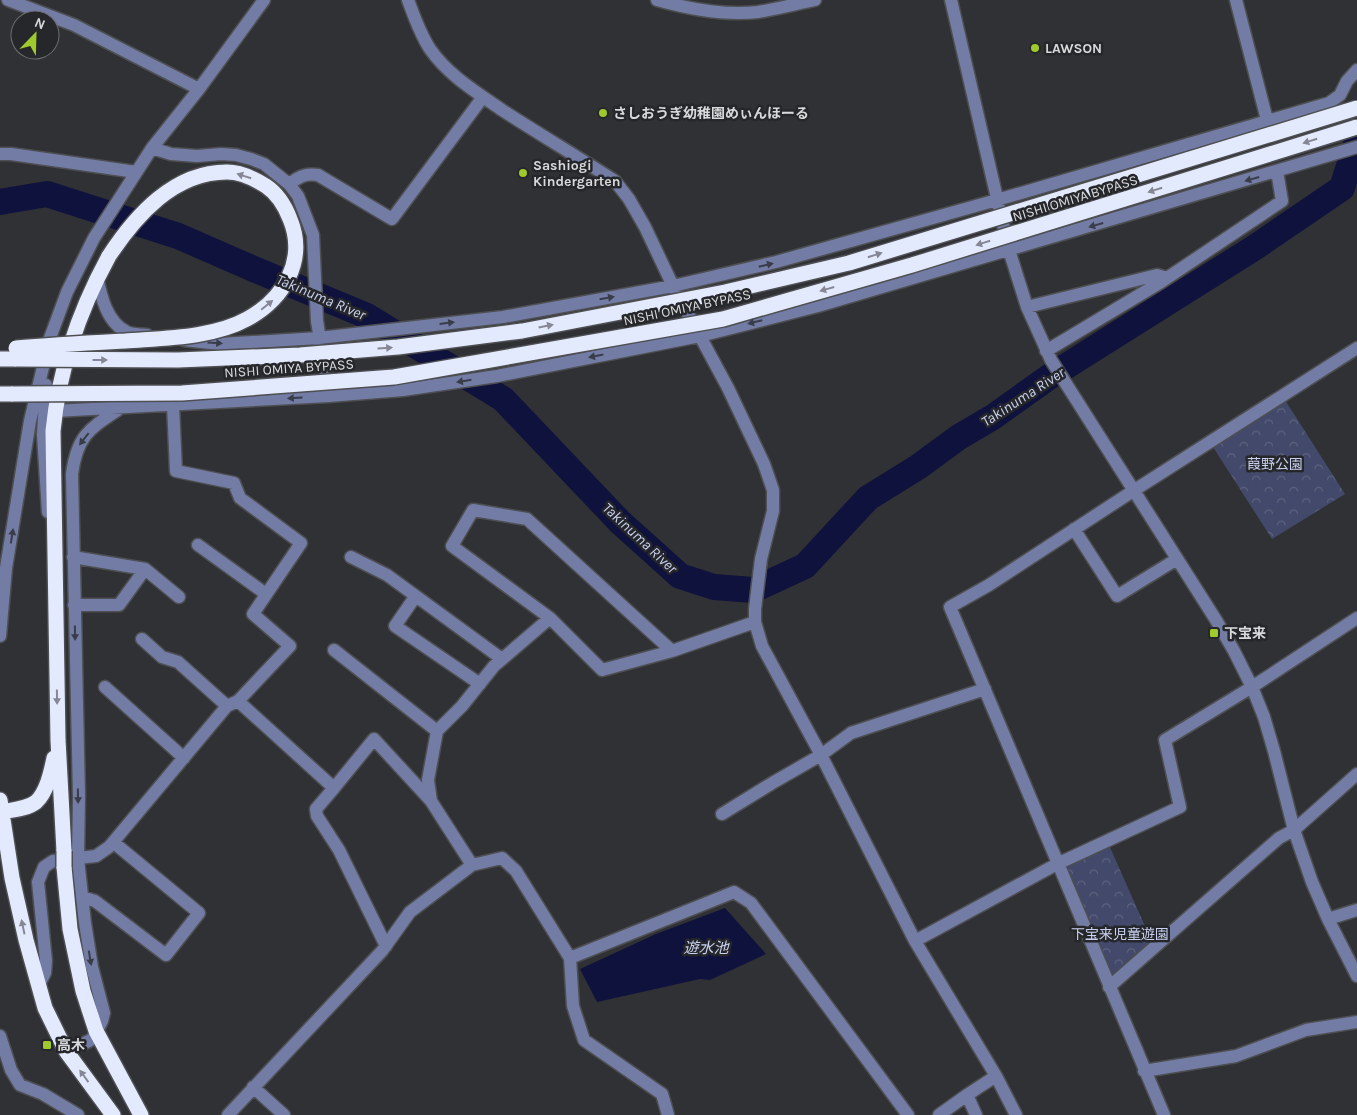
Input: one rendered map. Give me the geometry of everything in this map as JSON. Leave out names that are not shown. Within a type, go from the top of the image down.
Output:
[{"type":"highway","name":"NISHI OMIYA BYPASS","points":[[0,359],[16,353],[178,360],[300,355],[398,347],[522,331],[725,292],[849,263],[1357,108]]},
{"type":"highway","name":"NISHI OMIYA BYPASS","points":[[7,394],[182,392],[394,377],[723,319],[921,262],[1357,127]]},
{"type":"highway","points":[[0,349],[16,353],[175,338],[226,328],[247,320],[276,297],[285,286],[292,272],[296,239],[287,211],[273,191],[260,182],[229,172],[206,175],[185,182],[166,192],[135,221],[121,238],[98,277],[80,318],[67,355],[55,411],[53,431],[54,562],[58,740],[64,867],[70,930],[75,961],[96,1031],[135,1113]]},
{"type":"highway","points":[[58,740],[47,785],[35,802],[21,808],[1,806],[12,878],[38,986],[54,1028],[66,1051],[113,1115]]},
{"type":"street","points":[[8,0],[74,25],[199,88]]},
{"type":"street","points":[[0,636],[6,568],[30,421],[50,338],[76,272],[94,238],[152,148],[264,0]]},
{"type":"street","points":[[408,0],[429,48],[458,78],[483,97],[615,181],[633,206],[673,286],[728,388],[764,464],[773,490],[773,511],[761,559],[755,615],[762,646],[821,755],[916,941],[996,1076],[1016,1115]]},
{"type":"street","points":[[657,0],[692,9],[721,12],[756,12],[815,0]]},
{"type":"street","points":[[951,0],[1009,250],[1027,306],[1048,356],[1066,387],[1216,620],[1252,687],[1264,717],[1274,751],[1294,830],[1328,919],[1357,976]]},
{"type":"street","points":[[1236,0],[1267,120]]},
{"type":"street","points":[[98,277],[102,299],[109,314],[117,325],[127,333],[220,344],[319,338],[503,317],[673,286],[776,262],[997,200],[1329,103],[1340,95],[1347,82],[1357,70]]},
{"type":"street","points":[[289,184],[299,176],[308,174],[318,175],[392,219],[483,97]]},
{"type":"street","points":[[55,411],[329,396],[402,390],[497,376],[700,336],[818,306],[1357,147]]},
{"type":"street","points":[[152,148],[171,154],[197,156],[220,154],[251,159],[264,164],[289,184],[298,196],[312,235],[317,320],[329,396]]},
{"type":"street","points":[[0,154],[136,172]]},
{"type":"street","points":[[1048,356],[1282,200],[1277,172]]},
{"type":"street","points":[[1027,306],[1157,276],[1167,278]]},
{"type":"street","points":[[54,562],[47,498],[43,410],[59,314]]},
{"type":"street","points":[[1164,1115],[950,607],[989,585],[1133,490],[1357,348]]},
{"type":"street","points":[[38,986],[45,973],[46,961],[38,882],[44,867],[53,861],[96,856],[113,842],[184,758],[233,704],[290,646],[253,614],[301,543],[240,498],[234,482],[176,472],[173,405]]},
{"type":"street","points":[[66,1051],[89,1041],[102,1021],[104,1013],[92,967],[78,859],[79,796],[72,474],[74,455],[85,436],[104,418],[121,408]]},
{"type":"street","points":[[672,651],[527,519],[474,510],[452,546],[550,618],[602,670],[672,651],[755,615]]},
{"type":"street","points":[[1074,529],[1117,596],[1177,559]]},
{"type":"street","points":[[198,545],[266,594]]},
{"type":"street","points":[[73,557],[145,569],[179,597]]},
{"type":"street","points":[[352,557],[386,576],[502,659]]},
{"type":"street","points":[[74,605],[119,605],[145,569]]},
{"type":"street","points":[[415,596],[394,626],[480,684]]},
{"type":"street","points":[[430,801],[428,780],[437,731],[462,706],[494,666],[550,618]]},
{"type":"street","points":[[916,941],[1057,864],[1180,807],[1165,740],[1252,687],[1357,618]]},
{"type":"street","points":[[142,639],[162,657],[178,662],[233,704],[334,788]]},
{"type":"street","points":[[334,650],[437,731]]},
{"type":"street","points":[[105,687],[184,758]]},
{"type":"street","points":[[722,814],[821,755],[851,734],[985,689]]},
{"type":"street","points":[[386,946],[339,850],[317,816],[316,809],[374,739],[430,801],[472,865]]},
{"type":"street","points":[[1109,987],[1279,838],[1294,830],[1357,774]]},
{"type":"street","points":[[82,896],[95,900],[166,955],[199,913],[113,842]]},
{"type":"street","points":[[228,1115],[386,946],[410,912],[472,865],[502,858],[516,871],[570,958],[573,1006],[584,1040],[662,1094],[668,1115]]},
{"type":"street","points":[[570,958],[734,892],[752,903],[908,1115]]},
{"type":"street","points":[[1328,919],[1357,910]]},
{"type":"street","points":[[1144,1071],[1236,1056],[1306,1030],[1357,1022]]},
{"type":"street","points":[[0,1036],[11,1070],[20,1085],[43,1094],[78,1115]]},
{"type":"street","points":[[939,1115],[996,1076]]},
{"type":"street","points":[[253,1087],[284,1115]]},
{"type":"street","points":[[967,1095],[976,1115]]},
{"type":"green space","name":"葭野公園","points":[[1285,400],[1345,494],[1272,539],[1213,447]]},
{"type":"green space","name":"下宝来児童遊園","points":[[1109,845],[1152,942],[1110,979],[1064,866]]},
{"type":"water","name":"遊水池","points":[[725,908],[766,954],[710,980],[700,979],[597,1002],[580,969],[656,934]]},
{"type":"waterway","name":"Takinuma River","points":[[0,202],[47,194],[178,236],[367,316],[503,399],[620,522],[680,576],[714,587],[753,590],[805,566],[868,498],[918,467],[959,437],[993,417],[1049,377],[1254,248],[1342,188],[1357,141]]},
{"type":"place","name":"LAWSON","points":[[1035,48]]},
{"type":"place","name":"さしおうぎ幼稚園めぃんほーる","points":[[603,113]]},
{"type":"place","name":"Sashiogi Kindergarten","points":[[523,173]]},
{"type":"place","name":"下宝来","points":[[1214,633]]},
{"type":"place","name":"高木","points":[[47,1045]]}]
